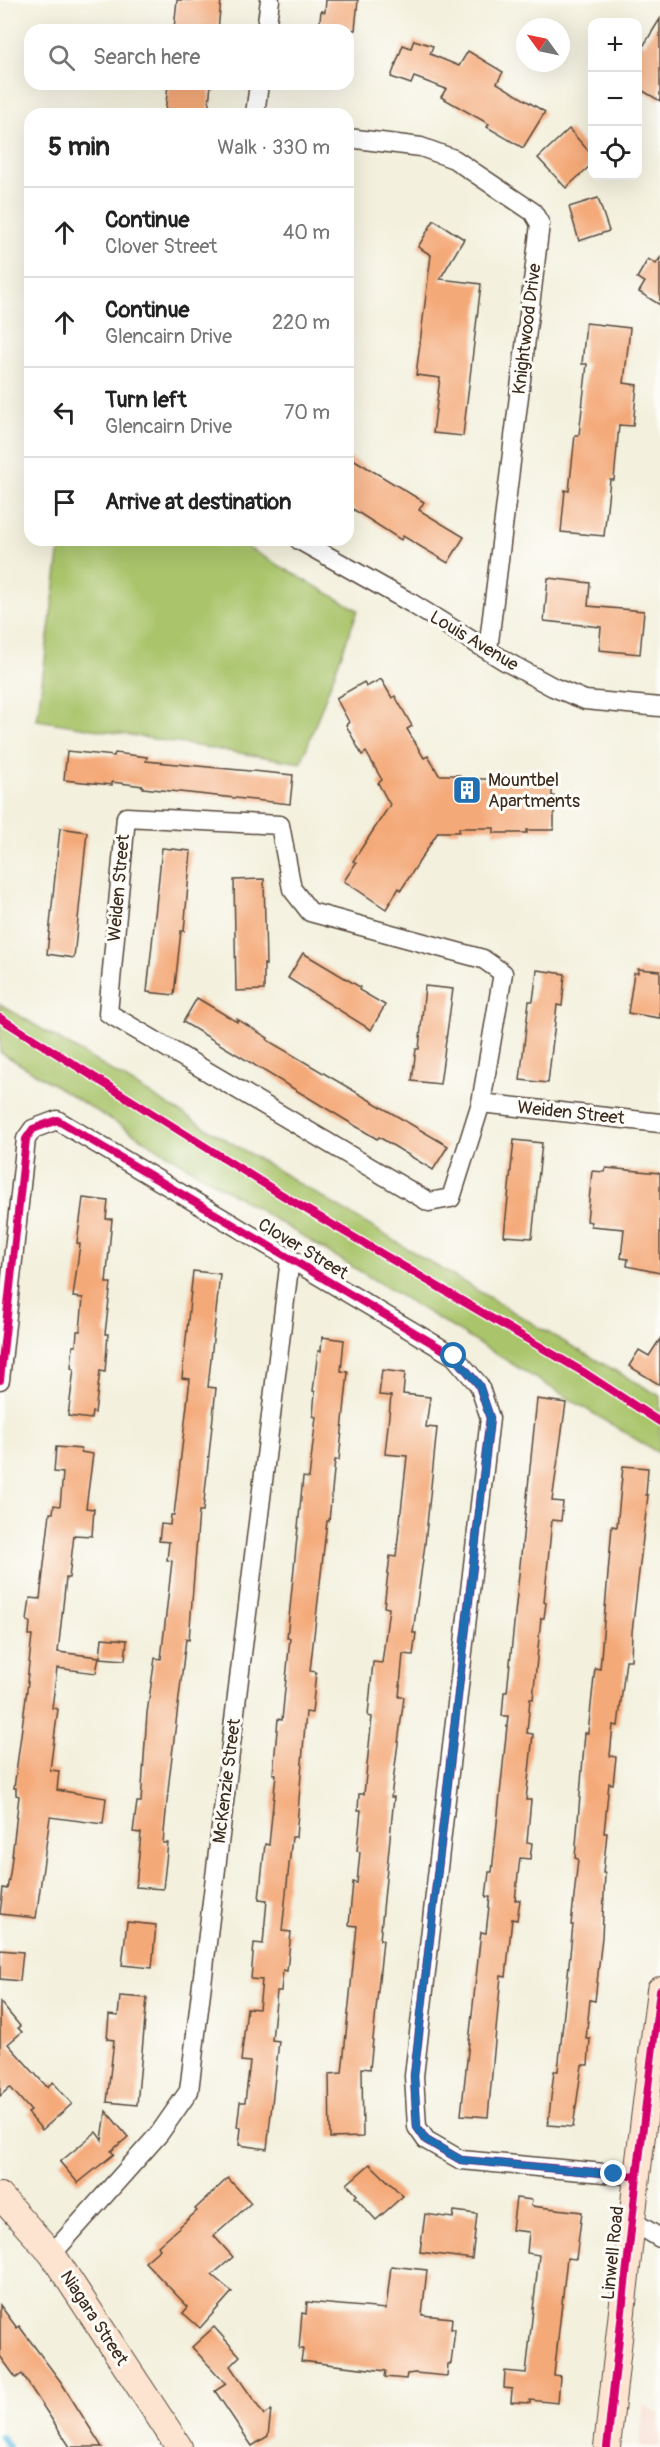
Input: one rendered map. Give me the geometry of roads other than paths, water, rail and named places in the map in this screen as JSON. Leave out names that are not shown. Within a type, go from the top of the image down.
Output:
[{"type":"main road","name":"Linwell Road","points":[[607,2447],[660,1990]]},
{"type":"main road","name":"Niagara Street","points":[[0,2196],[52,2254],[179,2447]]},
{"type":"street","points":[[267,24],[270,0]]},
{"type":"street","points":[[256,108],[258,90]]},
{"type":"street","name":"Knightwood Drive","points":[[354,139],[421,147],[454,159],[533,212],[540,224],[488,650]]},
{"type":"street","name":"Louis Avenue","points":[[309,546],[553,687],[585,700],[660,708]]},
{"type":"street","name":"Weiden Street","points":[[126,817],[280,825],[292,889],[310,912],[483,959],[503,973],[481,1103],[451,1198],[429,1202],[108,1013],[126,817]]},
{"type":"street","name":"Weiden Street","points":[[481,1103],[660,1123]]},
{"type":"street","name":"Clover Street","points":[[0,1380],[26,1139],[33,1129],[57,1120],[454,1356],[479,1385],[490,1418],[414,2076],[417,2127],[426,2140],[461,2160],[637,2176]]},
{"type":"street","name":"McKenzie Street","points":[[52,2254],[159,2134],[189,2091],[290,1259]]},
{"type":"street","points":[[632,2221],[660,2238]]},
{"type":"waterway","points":[[0,2436],[8,2447]]},
{"type":"place","name":"Mountbel Apartments","points":[[467,790]]}]
